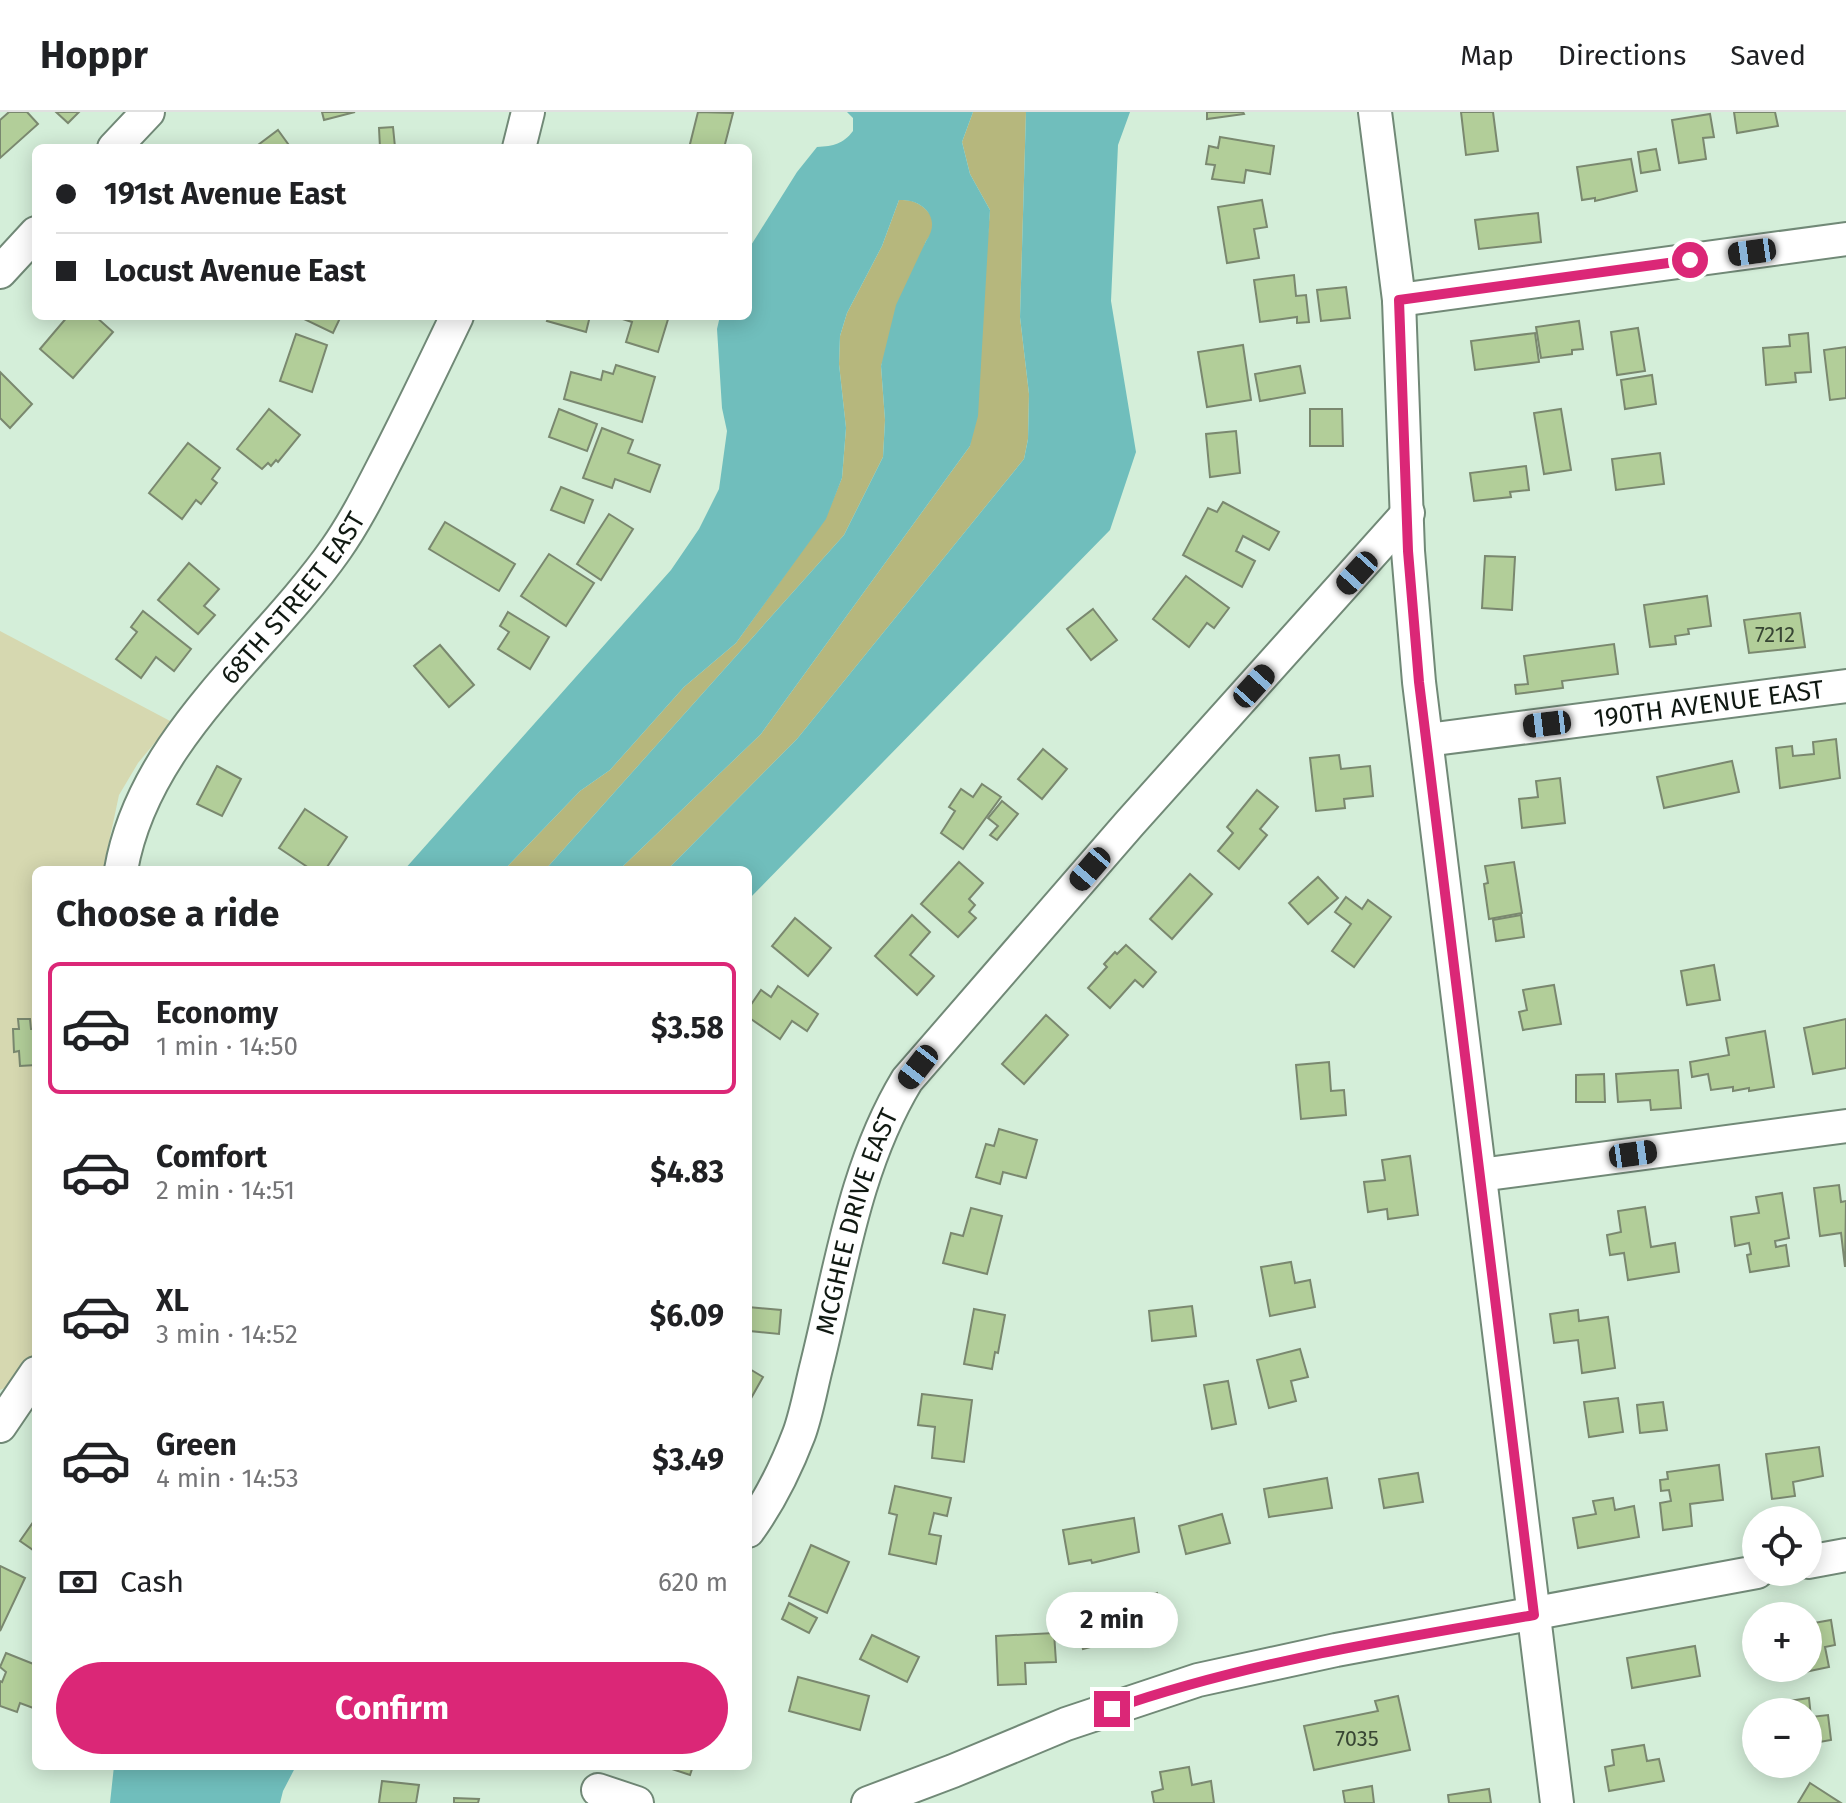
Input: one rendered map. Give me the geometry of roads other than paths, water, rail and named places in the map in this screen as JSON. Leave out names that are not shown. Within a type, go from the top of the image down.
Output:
[{"type":"street","points":[[118,144],[148,112]]},
{"type":"street","points":[[520,144],[528,112]]},
{"type":"street","points":[[1375,112],[1399,300],[1414,628],[1557,1803]]},
{"type":"street","points":[[0,272],[32,237]]},
{"type":"street","points":[[1399,300],[1846,239]]},
{"type":"street","name":"68TH STREET EAST","points":[[122,866],[130,834],[156,772],[178,741],[280,621],[358,516],[455,320]]},
{"type":"street","name":"MCGHEE DRIVE EAST","points":[[752,1524],[787,1462],[800,1431],[864,1172],[892,1105],[907,1080],[1130,823],[1408,513]]},
{"type":"street","name":"190TH AVENUE EAST","points":[[1427,740],[1846,686]]},
{"type":"street","points":[[1480,1175],[1846,1126]]},
{"type":"street","points":[[1,1420],[32,1378]]},
{"type":"street","points":[[1822,1559],[1846,1555]]},
{"type":"street","points":[[868,1803],[1066,1724],[1198,1680],[1336,1650],[1742,1575]]},
{"type":"street","points":[[599,1786],[637,1803]]},
{"type":"water","points":[[847,112],[973,112],[962,142],[970,174],[990,210],[978,416],[970,446],[761,734],[623,866],[549,866],[844,535],[883,457],[885,420],[881,366],[896,305],[932,225],[923,207],[899,200],[882,246],[847,313],[840,336],[839,364],[846,428],[842,478],[826,519],[736,643],[684,687],[610,770],[580,791],[508,866],[408,866],[671,570],[699,529],[719,489],[727,431],[722,408],[719,320],[752,320],[752,244],[797,172],[817,147],[838,144],[846,139],[853,131],[853,118]]},
{"type":"water","points":[[1026,112],[1130,112],[1118,145],[1111,301],[1136,452],[1110,530],[752,896],[752,866],[671,866],[797,739],[1024,459],[1028,439],[1029,394],[1020,317]]},
{"type":"water","points":[[114,1770],[294,1770],[280,1803],[110,1803]]}]
